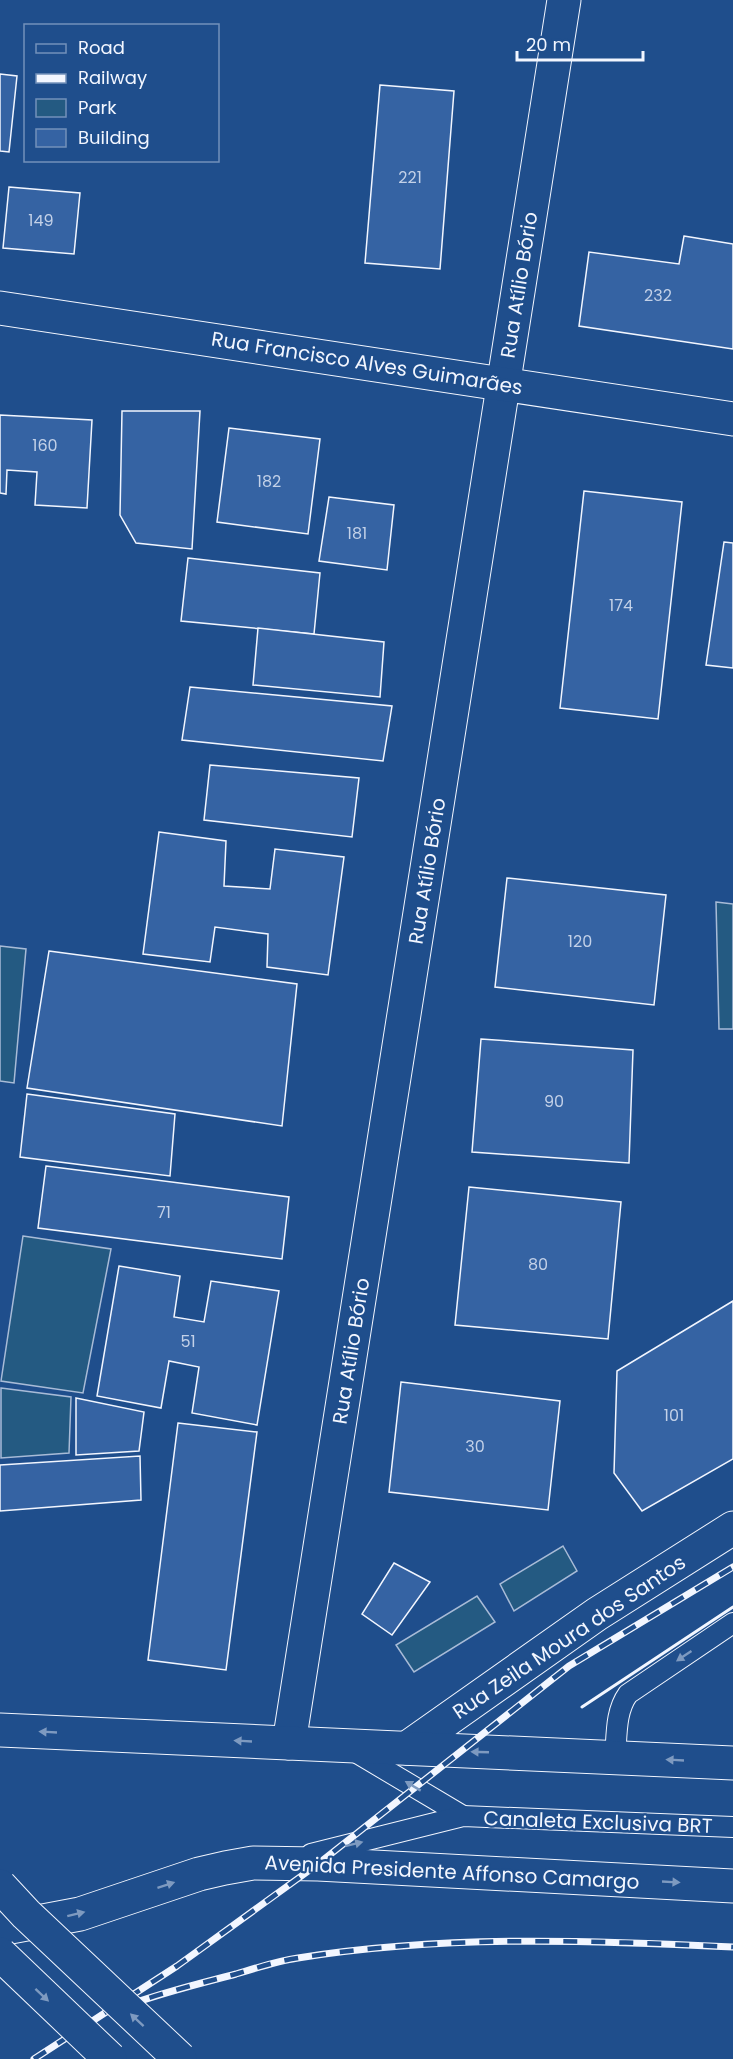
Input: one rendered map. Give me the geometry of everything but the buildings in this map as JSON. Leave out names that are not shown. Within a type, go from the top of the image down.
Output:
[{"type":"street","name":"Rua Atílio Bório","points":[[290,1743],[564,0]]},
{"type":"street","name":"Rua Francisco Alves Guimarães","points":[[0,308],[733,419]]},
{"type":"street","name":"Rua Zeila Moura dos Santos","points":[[407,1748],[579,1627],[733,1528]]},
{"type":"street","points":[[0,1730],[733,1763]]},
{"type":"street","name":"Avenida Presidente Affonso Camargo","points":[[0,1929],[80,1914],[199,1874],[253,1863],[733,1886]]},
{"type":"street","points":[[0,1886],[34,1922],[180,2059]]},
{"type":"street","points":[[0,1954],[110,2059]]},
{"type":"lane","points":[[615,1758],[619,1712],[621,1703],[628,1694],[733,1623]]},
{"type":"lane","name":"Canaleta Exclusiva BRT","points":[[343,1746],[463,1816]]},
{"type":"lane","name":"Canaleta Exclusiva BRT","points":[[277,1863],[463,1816],[733,1827]]},
{"type":"green space","points":[[716,902],[733,904],[733,1029],[719,1029]]},
{"type":"green space","points":[[0,946],[26,949],[14,1083],[0,1081]]},
{"type":"green space","points":[[23,1236],[111,1249],[83,1393],[1,1381]]},
{"type":"green space","points":[[1,1388],[71,1397],[69,1453],[1,1458]]},
{"type":"green space","points":[[563,1546],[577,1571],[514,1611],[500,1584]]},
{"type":"green space","points":[[477,1596],[495,1622],[414,1672],[396,1645]]},
{"type":"railway","points":[[34,2059],[177,1966],[318,1864],[569,1666],[733,1567]]},
{"type":"railway","points":[[123,2007],[274,1963],[352,1951],[515,1941],[733,1947]]},
{"type":"wall","points":[[582,1707],[733,1607]]}]
